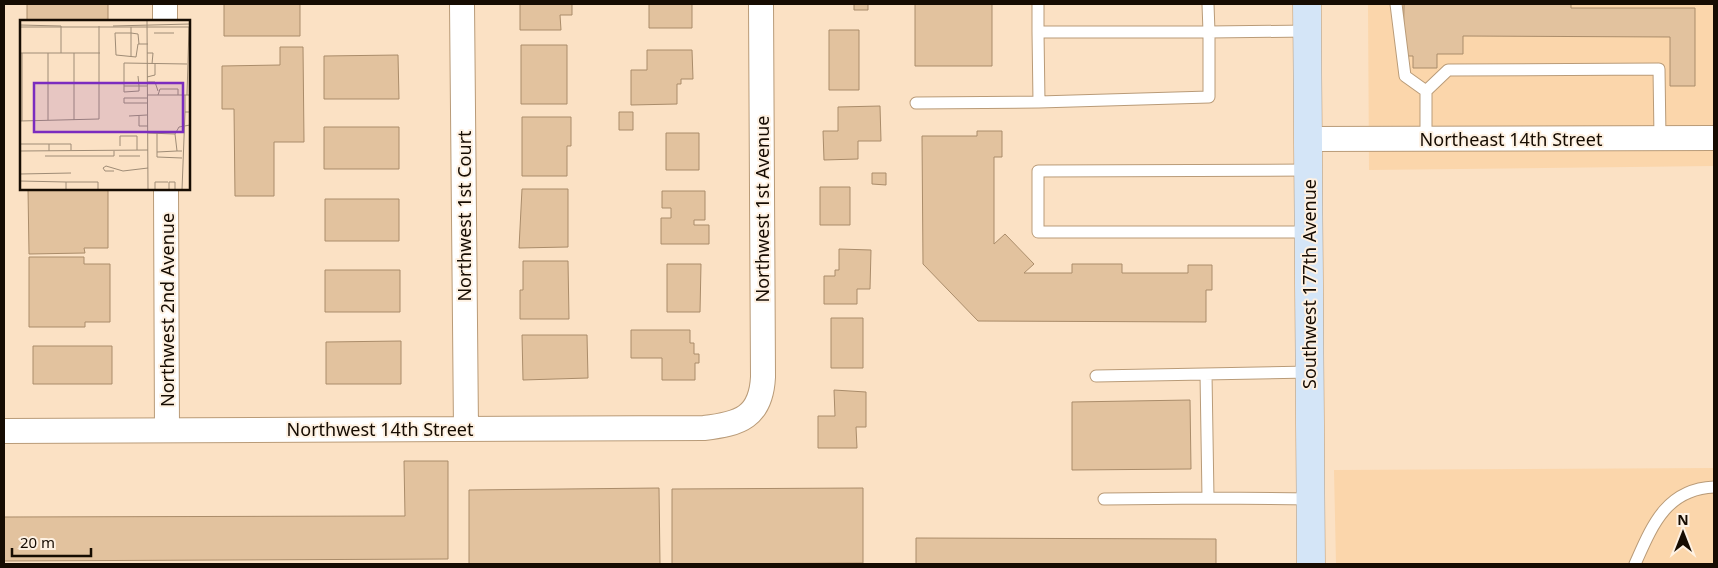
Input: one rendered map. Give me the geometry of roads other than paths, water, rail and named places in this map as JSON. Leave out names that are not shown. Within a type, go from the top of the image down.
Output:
[{"type":"main road","name":"Southwest 177th Avenue","points":[[1307,4],[1311,564]]},
{"type":"street","points":[[165,4],[165,20]]},
{"type":"street","name":"Northwest 1st Court","points":[[462,4],[466,429]]},
{"type":"street","name":"Northwest 1st Avenue","points":[[753,411],[760,401],[764,377],[761,4]]},
{"type":"street","name":"Northeast 14th Street","points":[[1309,139],[1714,138]]},
{"type":"street","name":"Northwest 2nd Avenue","points":[[166,190],[167,430]]},
{"type":"street","name":"Northwest 14th Street","points":[[4,432],[704,428],[730,424],[753,411]]},
{"type":"lane","points":[[1038,4],[1039,102]]},
{"type":"lane","points":[[916,103],[1039,102],[1209,97],[1208,4]]},
{"type":"lane","points":[[1396,4],[1405,76],[1426,91]]},
{"type":"lane","points":[[1038,32],[1308,31]]},
{"type":"lane","points":[[1426,140],[1426,91],[1448,70],[1659,69],[1660,138]]},
{"type":"lane","points":[[1309,170],[1038,171],[1038,232],[1309,232]]},
{"type":"lane","points":[[1096,376],[1310,372]]},
{"type":"lane","points":[[1206,374],[1208,498]]},
{"type":"lane","points":[[1636,564],[1651,528],[1670,501],[1705,487],[1714,487]]},
{"type":"lane","points":[[1104,499],[1311,499]]}]
